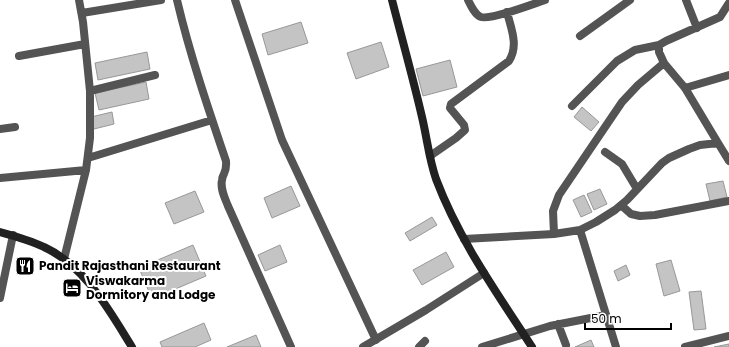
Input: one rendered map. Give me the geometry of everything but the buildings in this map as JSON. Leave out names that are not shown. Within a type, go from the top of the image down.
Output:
[{"type":"street","points":[[64,259],[86,170],[90,138],[90,92],[82,13],[79,0]]},
{"type":"street","points":[[82,13],[161,0]]},
{"type":"street","points":[[177,0],[184,29],[226,162],[227,170],[222,179],[222,189],[228,206],[291,347]]},
{"type":"street","points":[[235,0],[282,140],[374,343]]},
{"type":"street","points":[[392,0],[436,178],[464,239],[532,347]]},
{"type":"street","points":[[468,0],[478,16],[483,18],[545,0]]},
{"type":"street","points":[[580,36],[630,0]]},
{"type":"street","points":[[686,0],[697,28]]},
{"type":"street","points":[[572,106],[617,61],[635,50],[659,45],[720,17],[729,3]]},
{"type":"street","points":[[430,156],[465,130],[464,125],[450,108],[451,104],[508,61],[512,55],[514,39],[507,12]]},
{"type":"street","points":[[19,56],[85,44]]},
{"type":"street","points":[[659,45],[659,52],[664,63],[685,88],[729,161]]},
{"type":"street","points":[[554,234],[553,211],[559,195],[622,102],[638,85],[664,63]]},
{"type":"street","points":[[90,92],[155,75]]},
{"type":"street","points":[[685,88],[729,75]]},
{"type":"street","points":[[88,158],[212,120]]},
{"type":"street","points":[[0,129],[15,127]]},
{"type":"street","points":[[464,239],[554,234],[580,230],[600,220],[621,205],[662,163],[669,158],[689,149],[718,143]]},
{"type":"street","points":[[605,152],[622,164],[637,189]]},
{"type":"street","points":[[0,178],[86,170]]},
{"type":"street","points":[[621,205],[631,214],[640,216],[729,201]]},
{"type":"street","points":[[580,230],[616,347]]},
{"type":"street","points":[[0,232],[13,235],[45,247],[64,259],[87,282],[109,310],[132,347]]},
{"type":"street","points":[[0,298],[13,235]]},
{"type":"street","points":[[362,347],[374,343],[484,273]]},
{"type":"street","points":[[482,347],[558,324],[606,315]]},
{"type":"street","points":[[558,324],[566,345]]},
{"type":"street","points":[[685,347],[729,336]]},
{"type":"street","points":[[419,347],[425,341]]},
{"type":"place","name":"Pandit Rajasthani Restaurant","points":[[25,266]]},
{"type":"place","name":"Viswakarma Dormitory and Lodge","points":[[72,288]]}]
